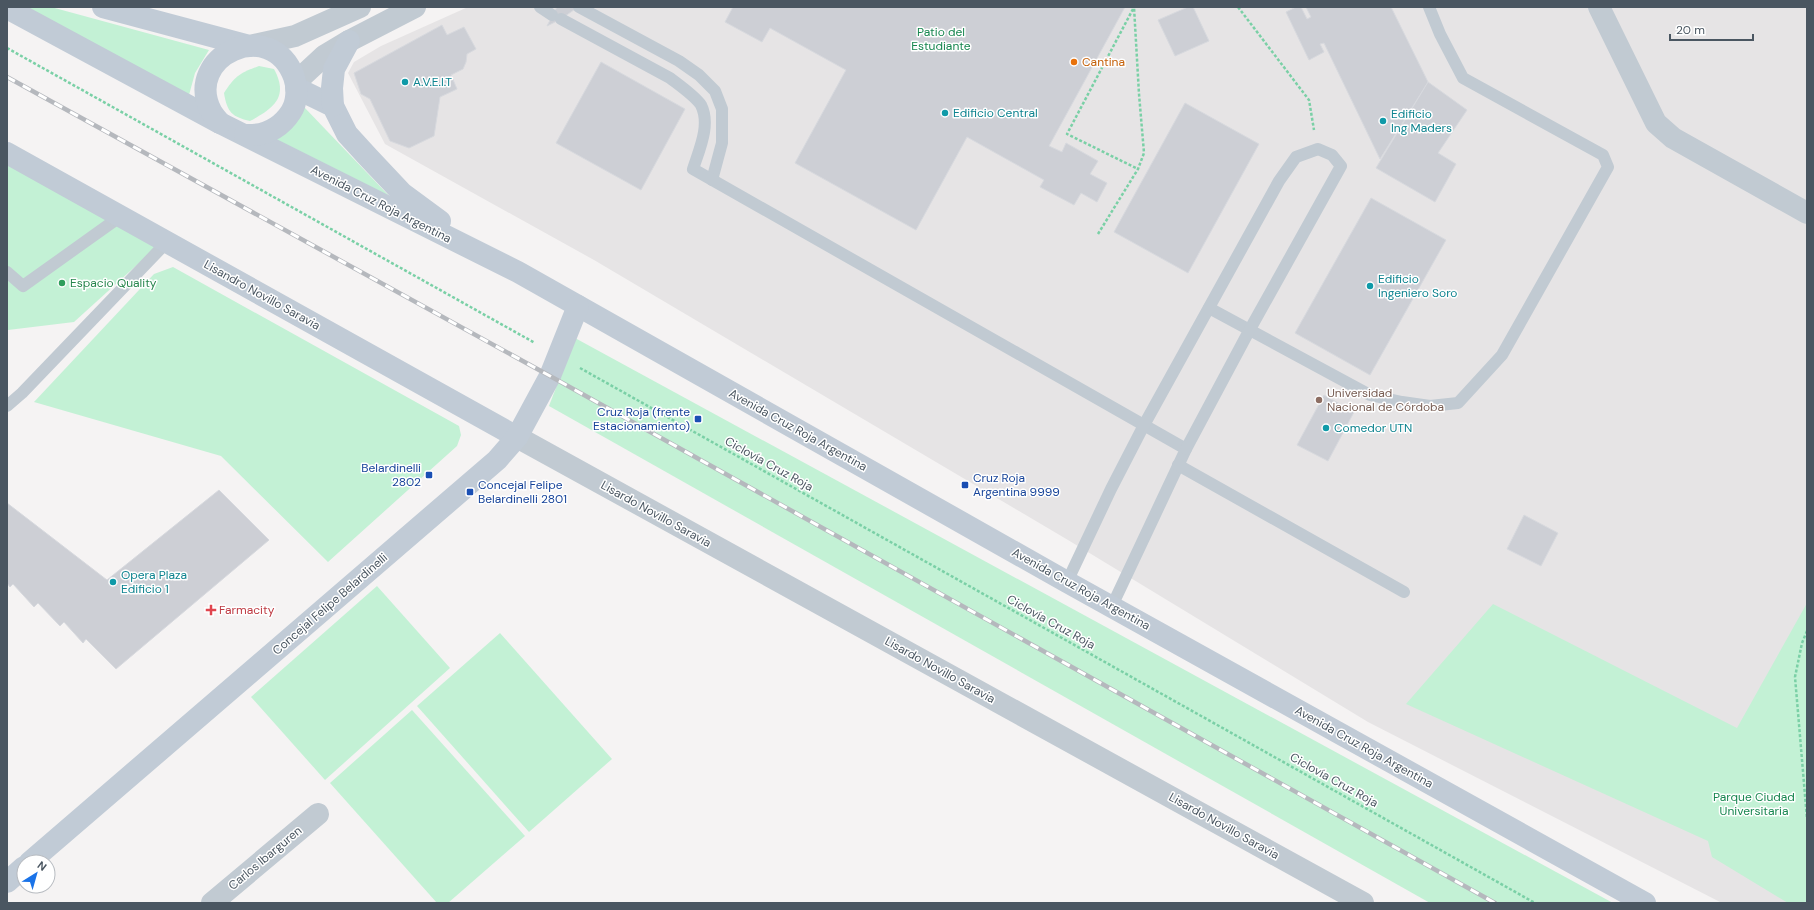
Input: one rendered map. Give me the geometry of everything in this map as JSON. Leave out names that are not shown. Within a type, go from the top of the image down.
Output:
[{"type":"main road","points":[[7,8],[245,135],[256,136],[277,128],[286,120],[292,110],[296,85],[285,61],[276,53],[266,48],[252,46],[103,7]]},
{"type":"main road","name":"Avenida Cruz Roja Argentina","points":[[349,41],[334,69],[332,88],[334,106],[347,134],[402,193],[425,211],[518,272]]},
{"type":"main road","points":[[220,123],[211,111],[206,97],[207,82],[212,68],[222,56],[234,48],[252,46]]},
{"type":"main road","points":[[296,85],[334,106]]},
{"type":"main road","name":"Avenida Cruz Roja Argentina","points":[[245,135],[518,272],[1067,582],[1645,903]]},
{"type":"main road","name":"Lisandro Novillo Saravia","points":[[7,153],[517,437]]},
{"type":"main road","name":"Concejal Felipe Belardinelli","points":[[39,854],[497,460],[517,437],[559,357],[578,306]]},
{"type":"main road","points":[[7,882],[16,874]]},
{"type":"street","points":[[252,46],[295,36],[360,7]]},
{"type":"street","points":[[296,85],[324,56],[349,41],[415,7]]},
{"type":"street","points":[[1599,7],[1656,123],[1673,138],[1807,213]]},
{"type":"street","name":"Lisardo Novillo Saravia","points":[[517,437],[1363,903]]},
{"type":"street","name":"Carlos Ibarguren","points":[[212,903],[318,814]]},
{"type":"lane","points":[[540,7],[670,78],[686,90],[700,105],[705,125],[693,169],[1186,449]]},
{"type":"lane","points":[[580,7],[679,61],[699,75],[715,91],[722,109],[722,143],[712,180]]},
{"type":"lane","points":[[1209,308],[1370,395],[1402,402],[1430,406],[1458,403],[1502,355],[1561,253],[1608,166],[1603,155],[1463,78],[1440,34],[1429,7]]},
{"type":"lane","points":[[1067,582],[1111,489],[1144,425],[1279,181],[1296,157],[1318,149],[1332,156],[1341,166],[1249,330],[1186,449],[1112,606]]},
{"type":"lane","points":[[7,272],[23,286],[121,216]]},
{"type":"lane","points":[[7,406],[22,393],[167,242]]},
{"type":"lane","points":[[1178,465],[1404,592]]},
{"type":"path","points":[[1238,7],[1308,100],[1318,149]]},
{"type":"path","points":[[1133,8],[1067,134],[1138,169]]},
{"type":"path","points":[[1098,234],[1138,169],[1144,153],[1133,8]]},
{"type":"path","name":"Ciclovía Cruz Roja","points":[[7,48],[1535,903]]},
{"type":"path","points":[[1807,631],[1802,643],[1795,677],[1807,819]]},
{"type":"shaded area","name":"Universidad Nacional de Córdoba","points":[[468,7],[1807,7],[1807,903],[1722,903],[1368,722],[1068,540],[594,260],[385,144],[348,73],[354,62],[381,46]]},
{"type":"green space","points":[[16,7],[51,7],[209,50],[195,73],[189,95]]},
{"type":"green space","points":[[259,66],[274,69],[280,87],[279,94],[277,101],[272,106],[250,121],[239,118],[231,113],[224,93],[238,76]]},
{"type":"green space","points":[[304,107],[394,201],[272,140]]},
{"type":"green space","name":"Espacio Quality","points":[[7,163],[160,244],[74,322],[8,330]]},
{"type":"green space","points":[[173,267],[459,426],[461,435],[457,446],[328,562],[221,456],[34,402],[154,274]]},
{"type":"green space","points":[[575,338],[1613,903],[1430,903],[549,406]]},
{"type":"green space","points":[[377,586],[450,668],[325,780],[251,697]]},
{"type":"green space","name":"Parque Ciudad Universitaria","points":[[1807,603],[1807,903],[1788,903],[1712,857],[1708,841],[1406,704],[1493,604],[1737,728]]},
{"type":"green space","points":[[500,633],[612,759],[529,832],[417,706]]},
{"type":"green space","points":[[412,710],[525,836],[448,903],[437,903],[330,783]]},
{"type":"building","points":[[557,7],[578,7],[561,19],[547,26]]},
{"type":"building","name":"Edificio Central","points":[[733,7],[1125,7],[1049,146],[1062,152],[1066,143],[1098,161],[1090,174],[1107,183],[1097,202],[1081,193],[1074,205],[1040,187],[1044,180],[967,137],[916,230],[795,163],[846,70],[770,28],[762,42],[725,22]]},
{"type":"building","points":[[1188,7],[1193,7],[1209,41],[1175,56],[1158,20]]},
{"type":"building","name":"Edificio Ing Maders","points":[[1296,7],[1301,7],[1307,19],[1311,17],[1306,7],[1391,7],[1428,82],[1380,159],[1324,43],[1320,44],[1324,52],[1309,60],[1286,12]]},
{"type":"building","name":"A.V.E.I.T","points":[[442,25],[447,35],[464,27],[476,49],[467,54],[463,69],[451,75],[457,89],[440,97],[434,136],[409,148],[390,141],[370,99],[361,94],[354,73]]},
{"type":"building","points":[[601,62],[685,109],[641,190],[556,143]]},
{"type":"building","points":[[1428,82],[1467,110],[1438,153],[1456,164],[1435,202],[1376,168]]},
{"type":"building","points":[[1185,103],[1259,144],[1188,273],[1114,232]]},
{"type":"building","name":"Edificio Ingeniero Soro","points":[[1371,198],[1446,240],[1370,375],[1295,333]]},
{"type":"building","name":"Comedor UTN","points":[[1324,395],[1354,412],[1328,461],[1297,445]]},
{"type":"building","name":"Opera Plaza Edificio 1","points":[[219,490],[269,540],[116,669],[86,639],[83,643],[64,622],[60,626],[38,603],[34,607],[13,584],[10,587],[7,583],[7,503],[107,580]]},
{"type":"building","points":[[1524,515],[1558,533],[1541,566],[1507,549]]},
{"type":"railway","points":[[7,77],[550,376],[1495,903]]},
{"type":"place","name":"Cantina","points":[[1074,62]]},
{"type":"place","name":"A.V.E.I.T","points":[[405,82]]},
{"type":"place","name":"Edificio Central","points":[[945,113]]},
{"type":"place","name":"Edificio Ing Maders","points":[[1383,121]]},
{"type":"place","name":"Espacio Quality","points":[[62,283]]},
{"type":"place","name":"Edificio Ingeniero Soro","points":[[1370,286]]},
{"type":"place","name":"Universidad Nacional de Córdoba","points":[[1319,400]]},
{"type":"place","name":"Cruz Roja (frente Estacionamiento)","points":[[698,419]]},
{"type":"place","name":"Comedor UTN","points":[[1326,428]]},
{"type":"place","name":"Belardinelli 2802","points":[[429,475]]},
{"type":"place","name":"Cruz Roja Argentina 9999","points":[[965,485]]},
{"type":"place","name":"Concejal Felipe Belardinelli 2801","points":[[470,492]]},
{"type":"place","name":"Opera Plaza Edificio 1","points":[[113,582]]},
{"type":"place","name":"Farmacity","points":[[211,610]]},
{"type":"park label","name":"Patio del Estudiante","points":[[941,39]]}]
